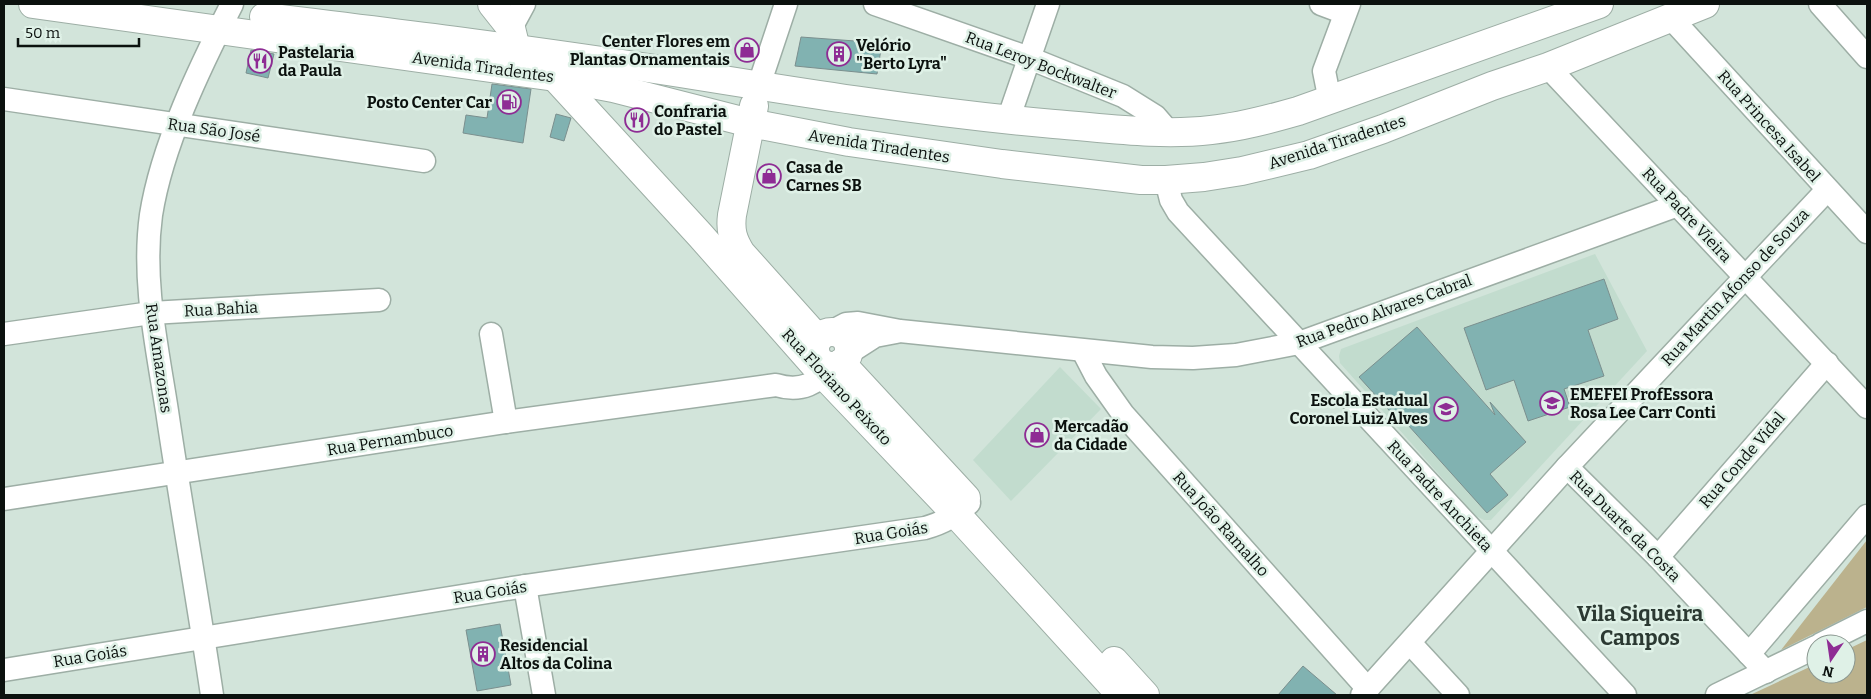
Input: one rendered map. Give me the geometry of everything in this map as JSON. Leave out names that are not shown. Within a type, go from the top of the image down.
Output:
[{"type":"main road","name":"Avenida Tiradentes","points":[[33,4],[226,15]]},
{"type":"main road","name":"Avenida Tiradentes","points":[[162,4],[226,15],[515,49],[856,101],[1008,120],[1168,132],[1211,130],[1260,121],[1330,101],[1599,4]]},
{"type":"main road","points":[[492,4],[515,49]]},
{"type":"main road","name":"Avenida Tiradentes","points":[[515,49],[554,77],[613,88],[750,124],[849,142],[1002,164],[1141,180],[1166,180],[1242,171],[1310,154],[1383,130],[1492,86],[1548,68],[1705,4]]},
{"type":"main road","name":"Rua Floriano Peixoto","points":[[554,77],[700,235],[827,355]]},
{"type":"main road","points":[[700,235],[730,230],[759,85]]},
{"type":"main road","name":"Rua Floriano Peixoto","points":[[730,230],[734,242],[741,253],[1121,695]]},
{"type":"main road","name":"Rua Floriano Peixoto","points":[[963,509],[1145,695]]},
{"type":"street","points":[[515,49],[524,4]]},
{"type":"street","points":[[759,85],[786,4]]},
{"type":"street","name":"Rua Leroy Bockwalter","points":[[875,4],[1029,58],[1123,96],[1155,116],[1168,132]]},
{"type":"street","points":[[1008,120],[1048,4]]},
{"type":"street","points":[[1321,4],[1347,8],[1324,71],[1330,101]]},
{"type":"street","points":[[1820,4],[1867,56]]},
{"type":"street","name":"Rua Amazonas","points":[[212,695],[152,313],[148,279],[148,246],[159,178],[176,124],[226,15]]},
{"type":"street","name":"Rua Princesa Isabel","points":[[1671,18],[1826,190],[1867,232]]},
{"type":"street","name":"Rua Padre Vieira","points":[[1548,68],[1867,407]]},
{"type":"street","name":"Rua São José","points":[[4,99],[424,161]]},
{"type":"street","name":"Rua Padre Anchieta","points":[[1166,180],[1171,200],[1178,212],[1625,695]]},
{"type":"street","name":"Rua Martin Afonso de Souza","points":[[1365,692],[1567,467],[1826,190]]},
{"type":"street","name":"Rua Pedro Alvares Cabral","points":[[827,355],[846,324],[858,323],[900,331],[1152,358],[1236,355],[1299,343],[1678,205]]},
{"type":"street","name":"Rua Bahia","points":[[4,334],[152,313],[379,300]]},
{"type":"street","points":[[491,334],[506,422]]},
{"type":"street","name":"Rua João Ramalho","points":[[1083,351],[1104,389],[1123,414],[1365,692]]},
{"type":"street","name":"Rua Pernambuco","points":[[4,499],[506,422],[776,385],[827,355]]},
{"type":"street","name":"Rua Conde Vidal","points":[[1658,557],[1827,364]]},
{"type":"street","name":"Rua Duarte da Costa","points":[[1567,467],[1658,557],[1766,672]]},
{"type":"street","name":"Rua Goiás","points":[[4,670],[525,586],[925,528],[944,523],[963,509]]},
{"type":"street","points":[[1749,654],[1867,516]]},
{"type":"street","points":[[525,586],[544,695]]},
{"type":"street","points":[[1841,634],[1867,621]]},
{"type":"street","points":[[1410,643],[1458,695]]},
{"type":"street","points":[[1717,695],[1806,652]]},
{"type":"shaded area","points":[[1595,254],[1647,351],[1491,520],[1484,520],[1476,516],[1340,363],[1341,349]]},
{"type":"shaded area","name":"Mercadão da Cidade","points":[[1060,367],[1101,409],[1011,501],[973,460]]},
{"type":"shaded area","points":[[1867,540],[1867,607],[1813,634],[1806,634],[1806,638],[1781,650]]},
{"type":"shaded area","points":[[1867,640],[1867,695],[1750,695],[1806,669],[1806,684],[1856,684],[1856,645]]},
{"type":"building","name":"Velório \"Berto Lyra\"","points":[[801,37],[882,43],[877,74],[795,66]]},
{"type":"building","name":"Pastelaria da Paula","points":[[251,50],[274,54],[268,78],[246,73]]},
{"type":"building","name":"Posto Center Car","points":[[492,84],[531,89],[523,143],[463,133],[466,115],[487,118]]},
{"type":"building","points":[[556,114],[571,118],[564,141],[550,137]]},
{"type":"building","points":[[1604,279],[1618,319],[1588,330],[1604,376],[1564,389],[1570,407],[1528,421],[1514,380],[1486,390],[1464,328]]},
{"type":"building","name":"Escola Estadual Coronel Luiz Alves","points":[[1417,327],[1495,415],[1490,402],[1526,442],[1490,474],[1508,495],[1487,513],[1399,415],[1396,418],[1359,377]]},
{"type":"building","name":"Residencial Altos da Colina","points":[[500,624],[511,685],[477,691],[466,630]]},
{"type":"building","points":[[1303,666],[1337,695],[1278,695]]},
{"type":"place","name":"Center Flores em Plantas Ornamentais","points":[[747,50]]},
{"type":"place","name":"Velório \"Berto Lyra\"","points":[[839,54]]},
{"type":"place","name":"Pastelaria da Paula","points":[[260,61]]},
{"type":"place","name":"Posto Center Car","points":[[509,102]]},
{"type":"place","name":"Confraria do Pastel","points":[[637,120]]},
{"type":"place","name":"Casa de Carnes SB","points":[[769,176]]},
{"type":"place","name":"EMEFEI ProfEssora Rosa Lee Carr Conti","points":[[1552,403]]},
{"type":"place","name":"Escola Estadual Coronel Luiz Alves","points":[[1446,409]]},
{"type":"place","name":"Mercadão da Cidade","points":[[1037,435]]},
{"type":"place","name":"Residencial Altos da Colina","points":[[483,654]]},
{"type":"district","name":"Vila Siqueira Campos","points":[[1640,626]]}]
